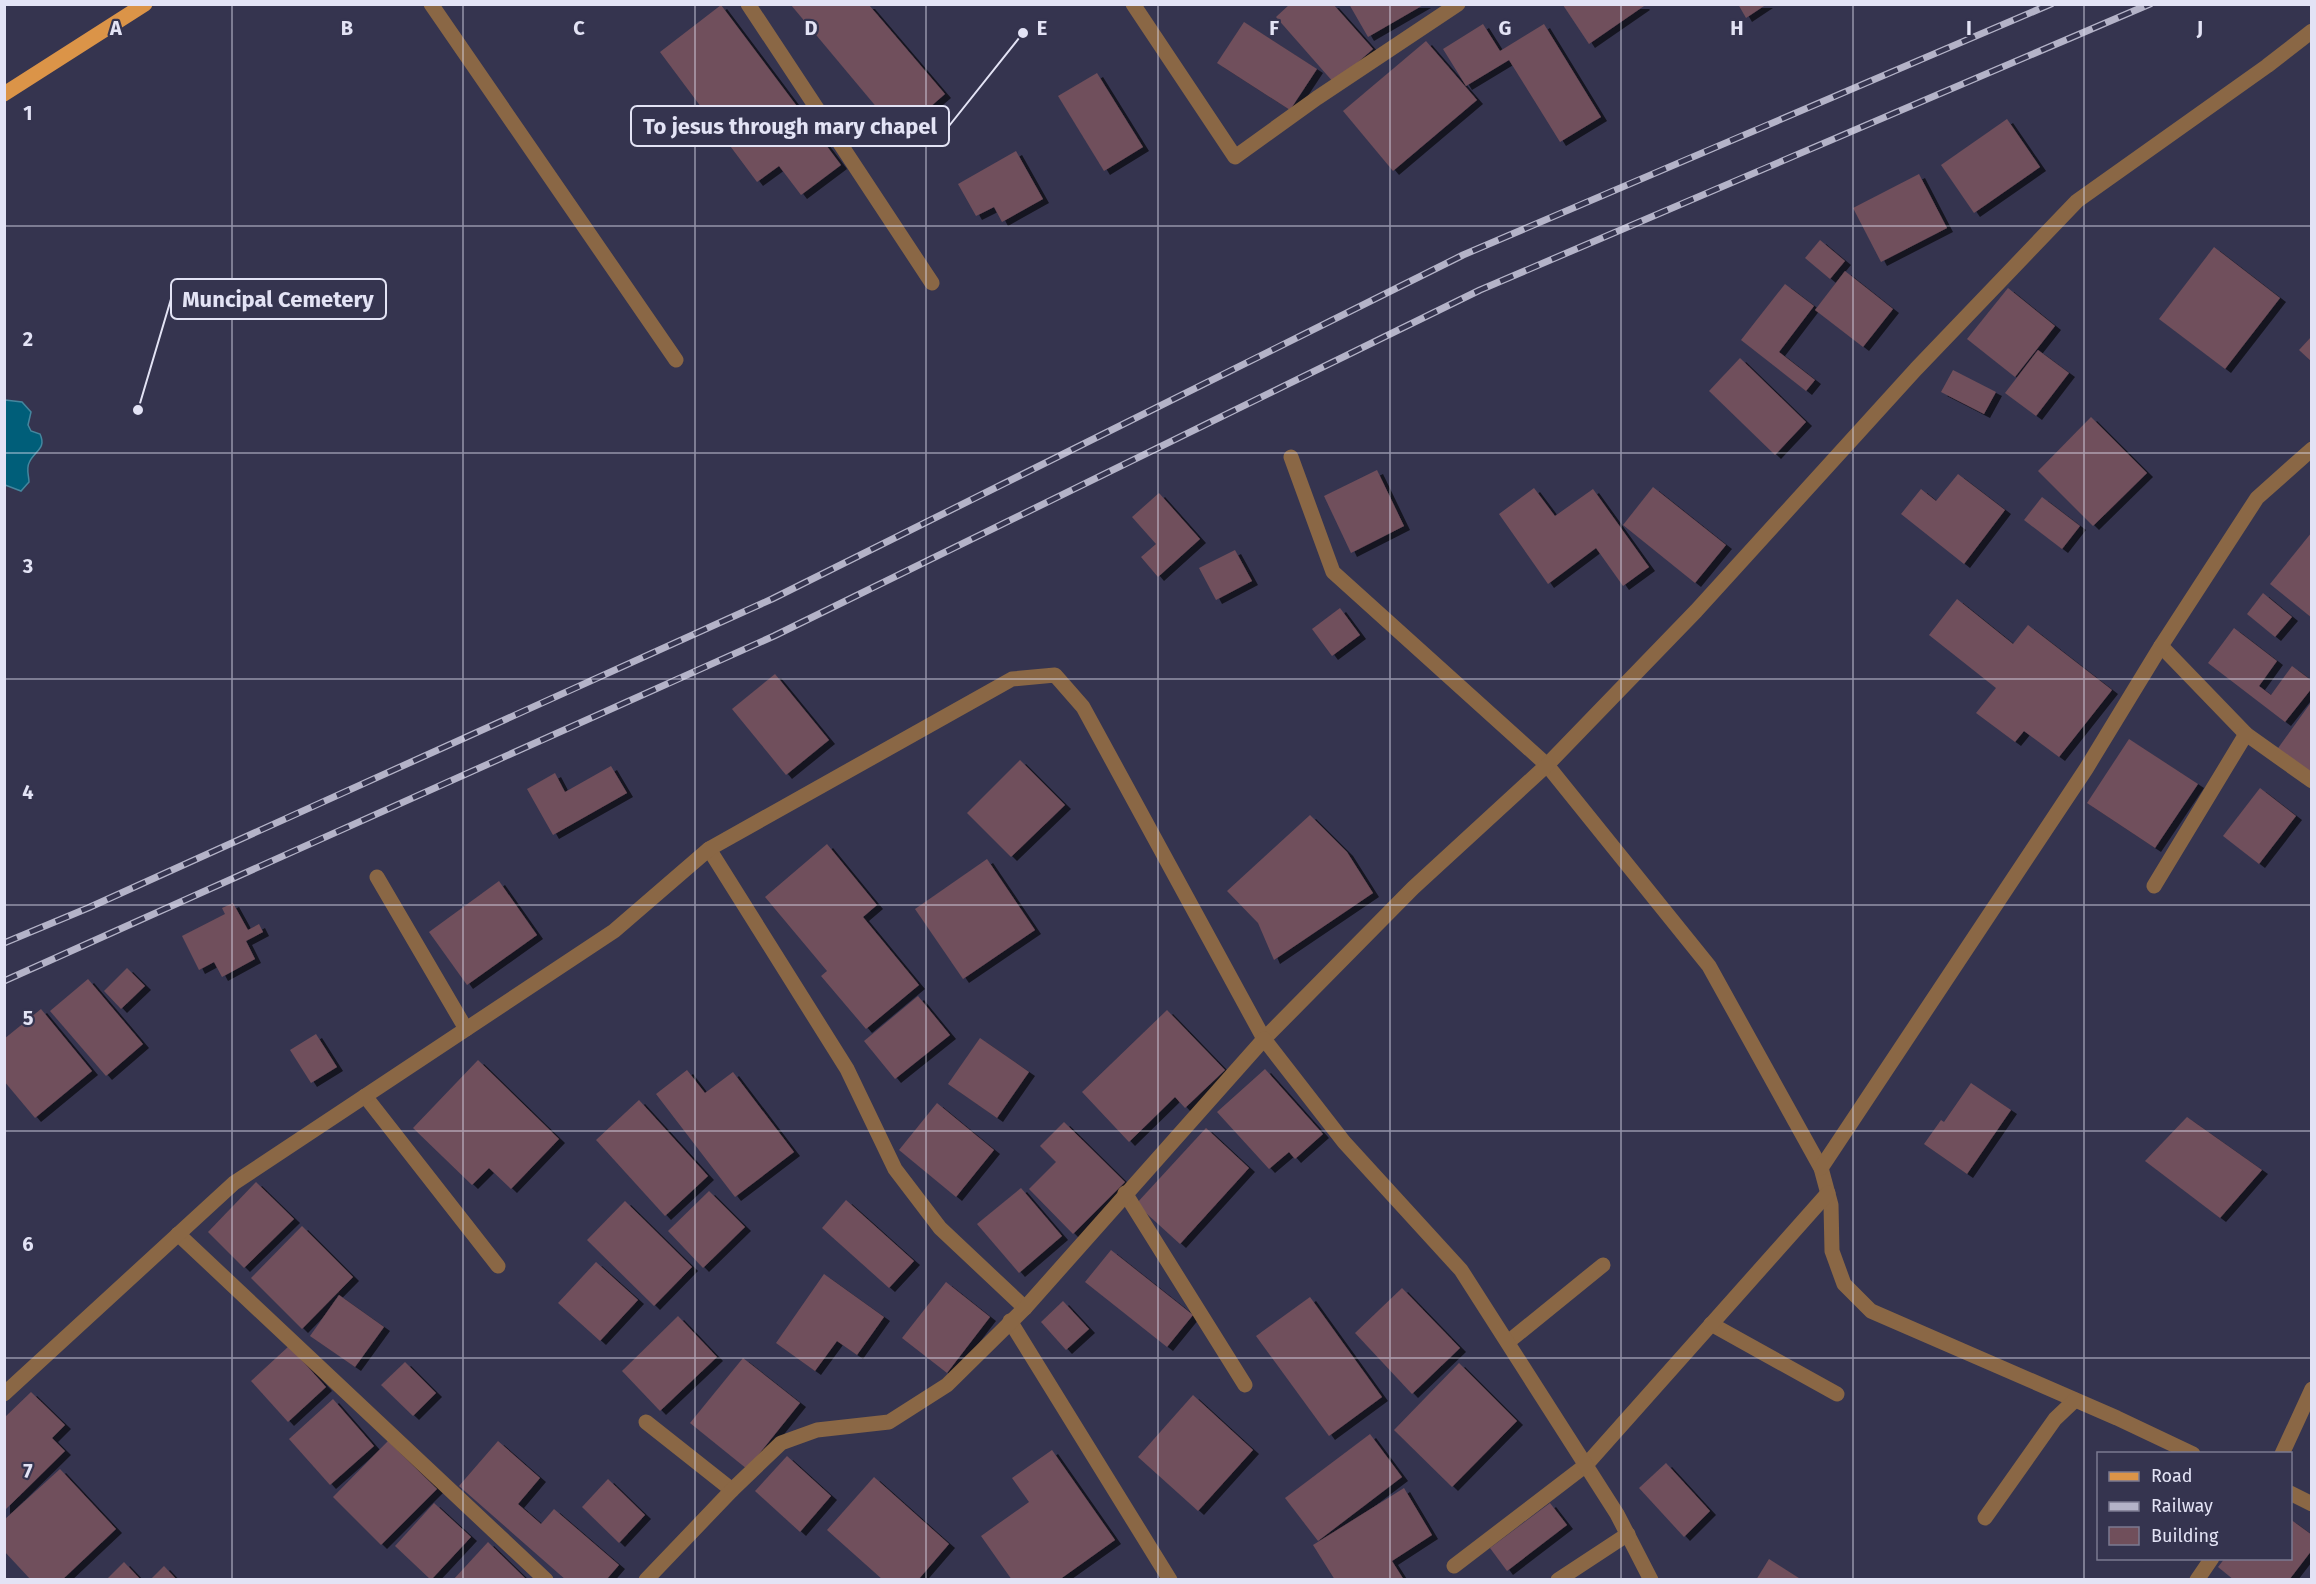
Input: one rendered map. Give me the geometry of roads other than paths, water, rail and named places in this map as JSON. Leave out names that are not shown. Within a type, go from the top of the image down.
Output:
[{"type":"main road","points":[[4,94],[145,4]]},
{"type":"street","points":[[431,4],[676,360]]},
{"type":"street","points":[[748,4],[932,283]]},
{"type":"street","points":[[1133,4],[1235,157],[1317,98],[1458,4]]},
{"type":"street","points":[[646,1580],[780,1443],[817,1430],[889,1422],[947,1385],[1025,1308],[1264,1039],[1413,888],[1547,765],[1696,611],[1916,369],[2077,201],[2267,66],[2312,31]]},
{"type":"street","points":[[1821,1168],[2086,769],[2161,646],[2257,498],[2312,449]]},
{"type":"street","points":[[1291,457],[1333,572],[1547,765],[1709,966],[1821,1168],[1831,1205],[1832,1251],[1844,1284],[1871,1311],[2189,1452]]},
{"type":"street","points":[[2161,646],[2246,734],[2312,781]]},
{"type":"street","points":[[4,1394],[234,1183],[614,931],[709,849],[1012,679],[1055,675],[1083,707],[1264,1039],[1344,1142],[1461,1270],[1586,1465],[1628,1534],[1651,1580]]},
{"type":"street","points":[[2154,886],[2246,734]]},
{"type":"street","points":[[709,849],[847,1069],[895,1169],[940,1228],[1025,1308]]},
{"type":"street","points":[[377,877],[466,1029]]},
{"type":"street","points":[[365,1096],[498,1266]]},
{"type":"street","points":[[1125,1193],[1245,1385]]},
{"type":"street","points":[[1454,1566],[1586,1465],[1828,1193]]},
{"type":"street","points":[[178,1234],[546,1580]]},
{"type":"street","points":[[1508,1342],[1603,1265]]},
{"type":"street","points":[[1010,1321],[1170,1580]]},
{"type":"street","points":[[1711,1324],[1837,1394]]},
{"type":"street","points":[[2283,1452],[2312,1389]]},
{"type":"street","points":[[1985,1518],[2055,1419],[2075,1400]]},
{"type":"street","points":[[646,1422],[732,1490]]},
{"type":"street","points":[[2292,1495],[2312,1503]]},
{"type":"street","points":[[1558,1580],[1628,1534]]},
{"type":"street","points":[[2197,1580],[2211,1560]]},
{"type":"water","points":[[5,400],[22,402],[31,412],[28,425],[31,431],[40,434],[42,439],[41,447],[28,465],[29,482],[21,491],[5,485]]},
{"type":"railway","points":[[4,943],[88,908],[772,599],[1463,255],[2051,4]]},
{"type":"railway","points":[[4,981],[774,636],[1480,290],[2150,4]]},
{"type":"place","name":"To jesus through mary chapel","points":[[1023,33]]},
{"type":"place","name":"Muncipal Cemetery","points":[[138,410]]}]
